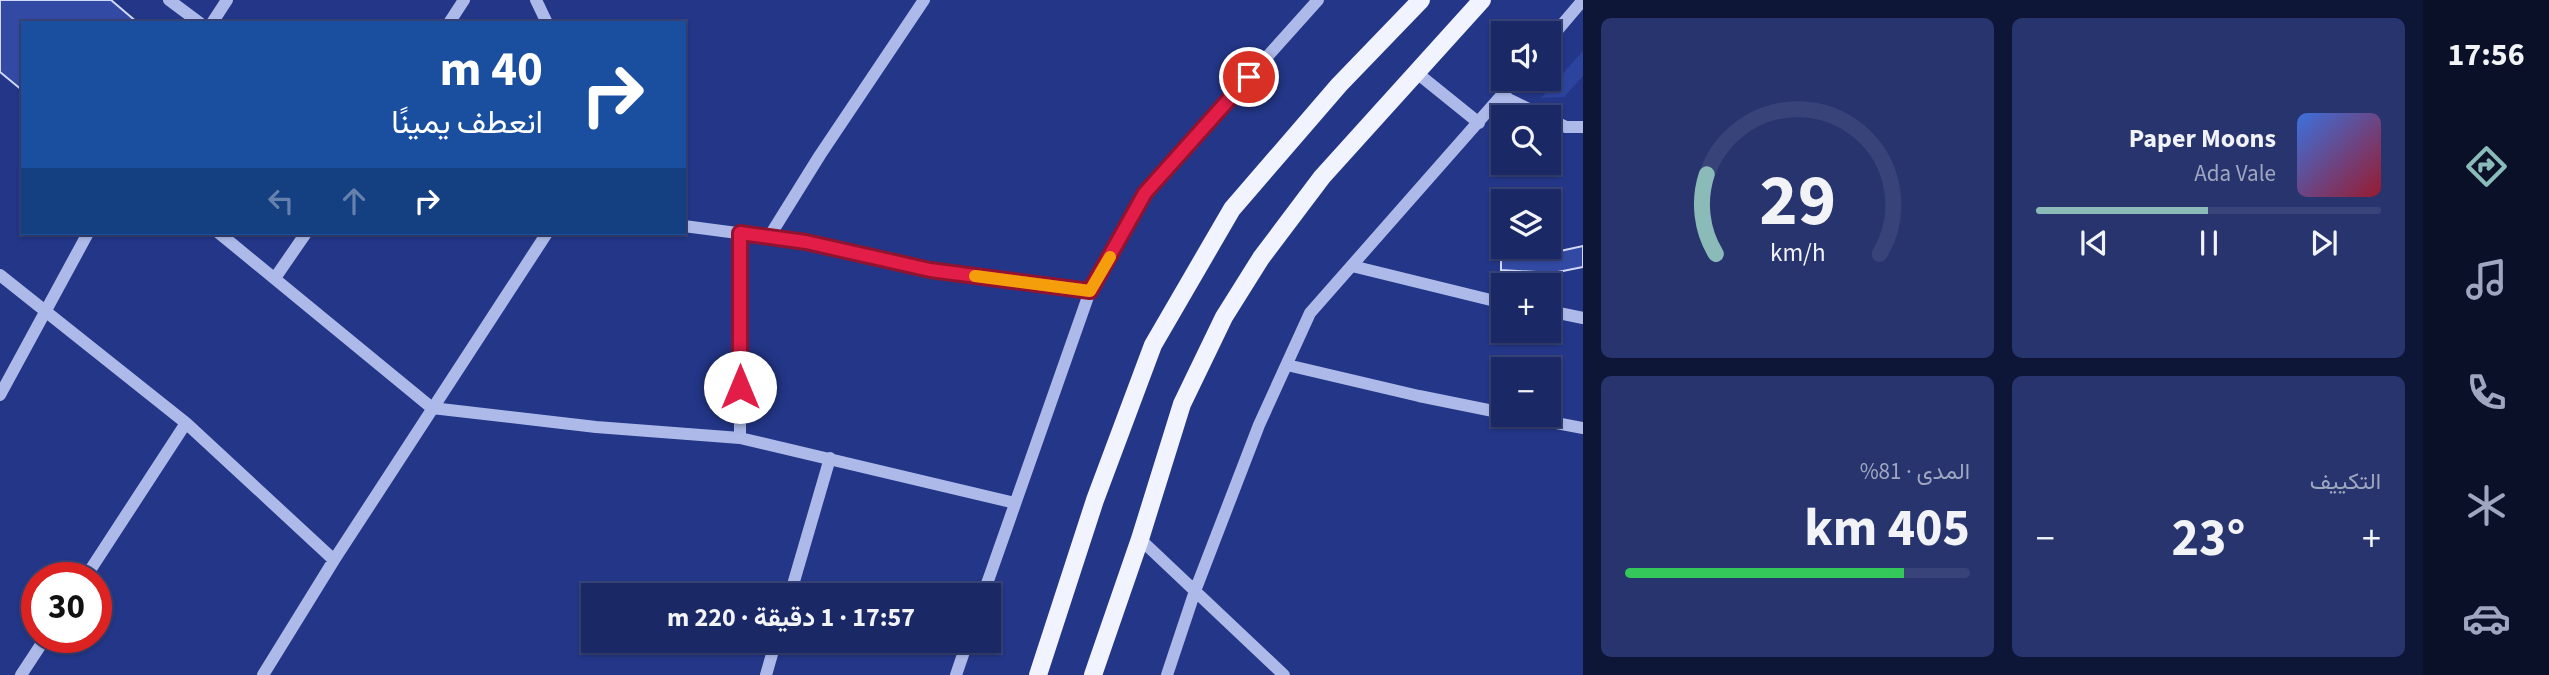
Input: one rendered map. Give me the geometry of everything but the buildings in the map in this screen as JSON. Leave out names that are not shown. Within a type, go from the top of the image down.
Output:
[{"type":"main road","points":[[1038,675],[1095,500],[1153,345],[1232,209],[1339,85],[1421,0]]},
{"type":"main road","points":[[1093,675],[1182,404],[1224,317],[1261,258],[1322,177],[1482,0]]},
{"type":"street","points":[[169,0],[197,21]]},
{"type":"street","points":[[213,21],[227,0]]},
{"type":"street","points":[[450,21],[464,0]]},
{"type":"street","points":[[536,0],[546,21]]},
{"type":"street","points":[[769,237],[820,155],[924,0]]},
{"type":"street","points":[[987,583],[1090,291],[1145,193],[1318,0]]},
{"type":"street","points":[[1561,26],[1583,0]]},
{"type":"street","points":[[1417,73],[1479,124]]},
{"type":"street","points":[[1167,675],[1195,591],[1259,425],[1310,313],[1506,91]]},
{"type":"street","points":[[1502,96],[1520,105]]},
{"type":"street","points":[[1561,125],[1583,127]]},
{"type":"street","points":[[686,226],[806,242],[930,270],[1090,291]]},
{"type":"street","points":[[740,233],[740,438]]},
{"type":"street","points":[[0,395],[87,235]]},
{"type":"street","points":[[221,235],[432,408],[596,427],[740,438],[1014,503]]},
{"type":"street","points":[[275,278],[305,235]]},
{"type":"street","points":[[263,675],[334,560],[546,235]]},
{"type":"street","points":[[1352,266],[1491,300]]},
{"type":"street","points":[[0,275],[186,423],[334,560]]},
{"type":"street","points":[[1561,313],[1583,318]]},
{"type":"street","points":[[1287,365],[1419,397],[1491,411]]},
{"type":"street","points":[[95,562],[186,423]]},
{"type":"street","points":[[1561,424],[1583,428]]},
{"type":"street","points":[[794,583],[830,458]]},
{"type":"street","points":[[1140,538],[1284,675]]},
{"type":"street","points":[[21,675],[35,653]]},
{"type":"street","points":[[766,675],[772,653]]},
{"type":"street","points":[[956,675],[964,653]]},
{"type":"shaded area","points":[[1583,51],[1583,76],[1564,97],[1541,98],[1547,91],[1561,91],[1561,76]]},
{"type":"slow traffic","points":[[975,276],[1090,291],[1110,257]]},
{"type":"route","points":[[740,387],[740,233],[806,242],[930,270],[1090,291],[1145,193],[1249,77]]}]
